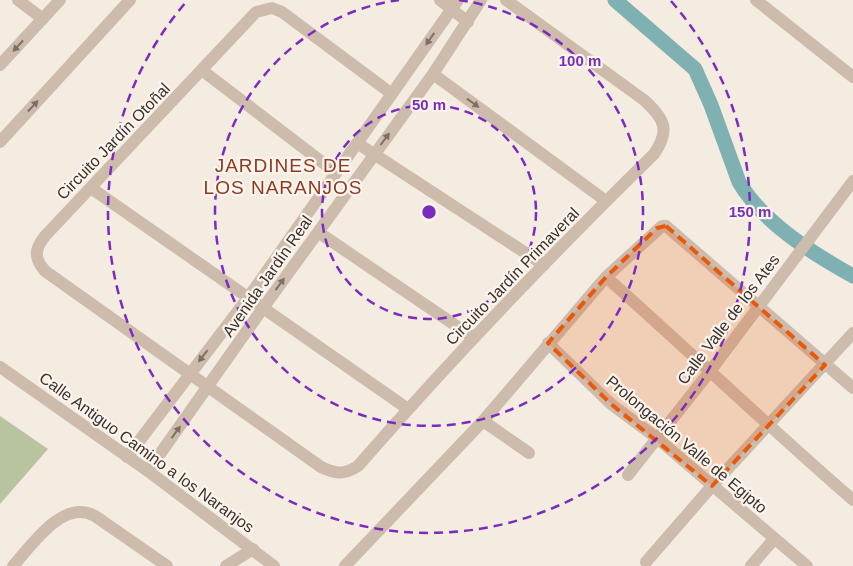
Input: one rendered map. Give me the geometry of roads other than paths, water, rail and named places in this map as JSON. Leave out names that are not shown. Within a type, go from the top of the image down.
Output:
[{"type":"street","points":[[18,0],[43,19]]},
{"type":"street","points":[[0,65],[60,0]]},
{"type":"street","points":[[0,142],[130,0]]},
{"type":"street","points":[[440,0],[455,4],[468,22]]},
{"type":"street","name":"Avenida Jardín Real","points":[[148,471],[263,308],[433,74],[481,0]]},
{"type":"street","name":"Circuito Jardín Primaveral","points":[[208,388],[321,467],[342,474],[358,466],[474,338],[654,154],[664,135],[664,123],[656,110],[506,0]]},
{"type":"street","points":[[756,0],[853,77]]},
{"type":"street","name":"Avenida Jardín Real","points":[[126,457],[248,298],[455,4]]},
{"type":"street","name":"Circuito Jardín Otoñal","points":[[208,388],[45,272],[37,262],[35,252],[44,236],[203,71],[256,12],[272,8],[282,12],[392,94]]},
{"type":"street","points":[[203,71],[335,172]]},
{"type":"street","points":[[433,74],[606,201]]},
{"type":"street","points":[[357,143],[544,265]]},
{"type":"street","name":"Calle Valle de los Ates","points":[[628,475],[712,370],[853,181]]},
{"type":"street","points":[[91,188],[408,409]]},
{"type":"street","points":[[345,566],[483,421],[606,277],[657,228],[662,226],[666,226],[853,388]]},
{"type":"street","points":[[318,232],[474,338]]},
{"type":"street","points":[[606,277],[712,370],[768,426],[853,500]]},
{"type":"street","points":[[646,562],[712,486],[853,333]]},
{"type":"street","name":"Prolongación Valle de Egipto","points":[[548,343],[611,404],[658,439],[807,566]]},
{"type":"street","name":"Calle Antiguo Camino a los Naranjos","points":[[0,366],[148,471],[274,566]]},
{"type":"street","points":[[483,421],[529,453]]},
{"type":"street","points":[[13,566],[56,522],[76,511],[88,512],[95,516],[167,566]]},
{"type":"street","points":[[751,566],[774,539]]},
{"type":"street","points":[[226,566],[253,549]]},
{"type":"waterway","points":[[615,0],[695,69],[711,105],[739,182],[761,211],[805,247],[853,276]]},
{"type":"district","name":"JARDINES DE LOS NARANJOS","points":[[283,176]]}]
